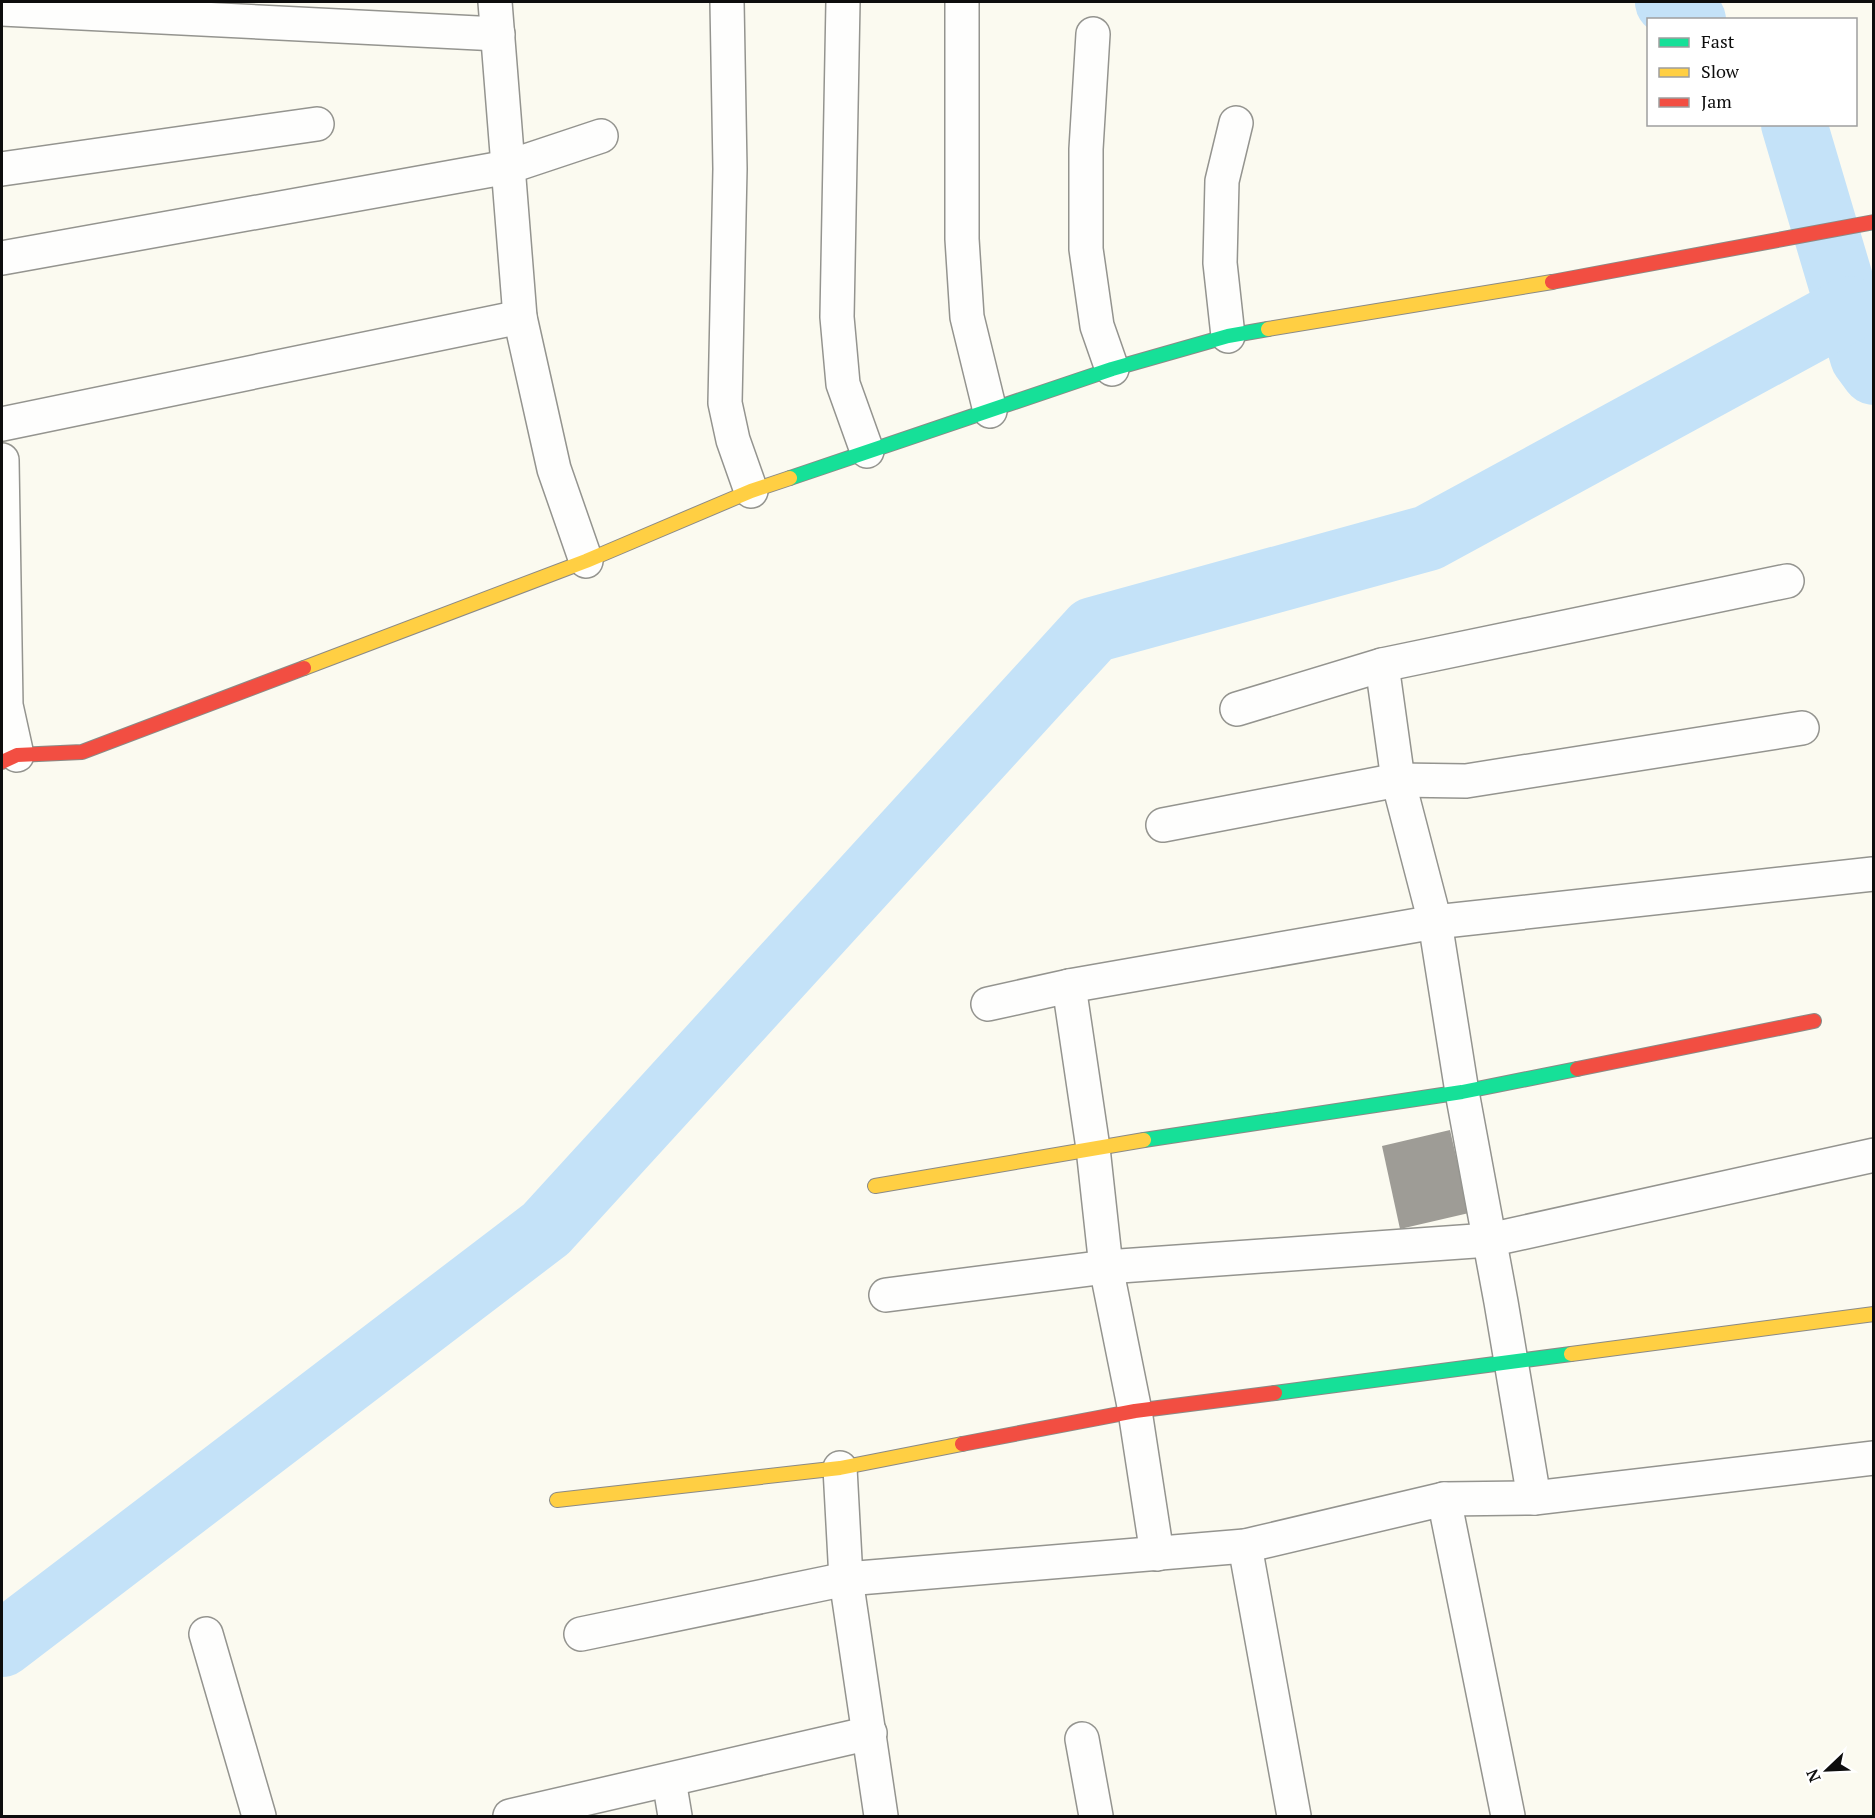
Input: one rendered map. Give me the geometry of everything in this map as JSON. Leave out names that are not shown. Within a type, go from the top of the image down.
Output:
[{"type":"street","points":[[495,2],[520,317],[554,469],[586,561]]},
{"type":"street","points":[[727,2],[730,169],[725,403],[733,440],[751,491]]},
{"type":"street","points":[[843,2],[837,317],[843,384],[867,451]]},
{"type":"street","points":[[962,2],[963,250],[968,317],[990,411]]},
{"type":"street","points":[[2,9],[498,34]]},
{"type":"street","points":[[1093,34],[1086,149],[1086,249],[1097,326],[1112,369]]},
{"type":"street","points":[[1228,336],[1220,263],[1222,181],[1236,123]]},
{"type":"street","points":[[2,169],[317,124]]},
{"type":"street","points":[[2,258],[508,167],[601,136]]},
{"type":"street","points":[[2,460],[3,664],[9,758],[82,752],[586,561],[751,491],[1112,369],[1228,336],[1617,271],[1874,222]]},
{"type":"street","points":[[2,424],[520,317]]},
{"type":"street","points":[[1237,709],[1382,665],[1787,581]]},
{"type":"street","points":[[1382,665],[1398,780],[1435,922],[1462,1092],[1512,1362],[1534,1498]]},
{"type":"street","points":[[1163,825],[1398,780],[1466,781],[1802,728]]},
{"type":"street","points":[[988,1004],[1069,986],[1435,922],[1873,874]]},
{"type":"street","points":[[1069,986],[1093,1148],[1106,1267],[1135,1411],[1157,1554]]},
{"type":"street","points":[[875,1186],[1093,1148],[1462,1092],[1814,1021]]},
{"type":"street","points":[[886,1295],[1106,1267],[1489,1240],[1874,1155]]},
{"type":"street","points":[[557,1500],[840,1468],[1135,1411],[1874,1314]]},
{"type":"street","points":[[581,1634],[846,1579],[1245,1546],[1444,1499],[1534,1498],[1874,1458]]},
{"type":"street","points":[[840,1468],[846,1579],[881,1816]]},
{"type":"street","points":[[1444,1499],[1508,1816]]},
{"type":"street","points":[[1245,1546],[1294,1816]]},
{"type":"street","points":[[206,1634],[259,1816]]},
{"type":"street","points":[[510,1816],[870,1733]]},
{"type":"street","points":[[1082,1739],[1096,1816]]},
{"type":"street","points":[[669,1780],[675,1816]]},
{"type":"building","points":[[1450,1130],[1469,1213],[1400,1229],[1382,1146]]},
{"type":"waterway","points":[[1668,2],[1690,18]]},
{"type":"waterway","points":[[1795,126],[1863,357],[1874,372]]},
{"type":"waterway","points":[[2,1644],[546,1229],[1093,630],[1428,538],[1849,309]]},
{"type":"traffic: fast","points":[[790,478],[1112,369],[1228,336],[1268,329]]},
{"type":"traffic: fast","points":[[1144,1140],[1462,1092],[1577,1069]]},
{"type":"traffic: fast","points":[[1275,1393],[1571,1354]]},
{"type":"traffic: slow","points":[[1268,329],[1552,282]]},
{"type":"traffic: slow","points":[[304,668],[586,561],[751,491],[790,478]]},
{"type":"traffic: slow","points":[[875,1186],[1144,1140]]},
{"type":"traffic: slow","points":[[1571,1354],[1874,1314]]},
{"type":"traffic: slow","points":[[557,1500],[840,1468],[962,1444]]},
{"type":"traffic: jam","points":[[1552,282],[1874,222]]},
{"type":"traffic: jam","points":[[2,762],[17,755],[82,752],[304,668]]},
{"type":"traffic: jam","points":[[1577,1069],[1814,1021]]},
{"type":"traffic: jam","points":[[962,1444],[1135,1411],[1275,1393]]}]
